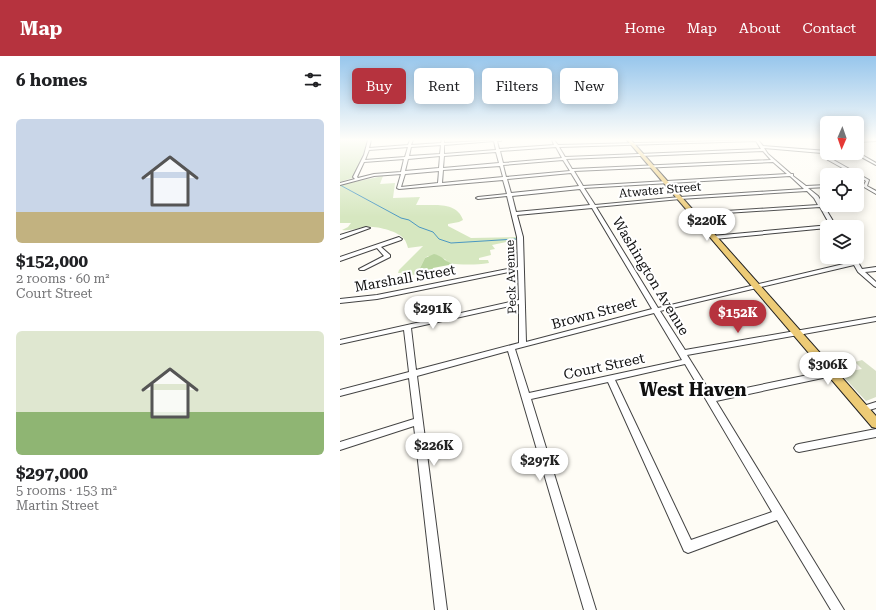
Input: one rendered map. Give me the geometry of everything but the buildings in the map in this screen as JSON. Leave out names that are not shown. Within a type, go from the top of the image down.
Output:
[{"type":"main road","points":[[652,166],[876,424]]},
{"type":"street","points":[[357,180],[355,177],[361,166]]},
{"type":"street","points":[[404,166],[399,188],[572,171],[656,166]]},
{"type":"street","points":[[440,184],[441,166]]},
{"type":"street","points":[[340,184],[374,175],[482,166]]},
{"type":"street","name":"Peck Avenue","points":[[502,166],[520,237],[523,345]]},
{"type":"street","name":"Washington Avenue","points":[[569,166],[838,610]]},
{"type":"street","points":[[781,166],[808,188],[820,203]]},
{"type":"street","points":[[841,166],[868,181],[865,186],[876,193]]},
{"type":"street","points":[[478,198],[582,188],[792,175]]},
{"type":"street","name":"Atwater Street","points":[[514,214],[593,205],[820,187]]},
{"type":"street","points":[[695,214],[820,206]]},
{"type":"street","points":[[714,237],[820,227]]},
{"type":"street","points":[[340,236],[368,228]]},
{"type":"street","points":[[340,259],[400,238]]},
{"type":"street","points":[[362,269],[388,256],[377,246]]},
{"type":"street","name":"Brown Street","points":[[340,393],[838,264]]},
{"type":"street","points":[[856,264],[860,271],[876,285]]},
{"type":"street","name":"Marshall Street","points":[[340,301],[377,297],[521,268]]},
{"type":"street","points":[[860,271],[876,269]]},
{"type":"street","points":[[340,342],[522,301]]},
{"type":"street","points":[[683,353],[876,319]]},
{"type":"street","points":[[407,327],[440,610]]},
{"type":"street","points":[[512,348],[590,610]]},
{"type":"street","name":"Court Street","points":[[526,397],[687,361]]},
{"type":"street","points":[[710,399],[832,373]]},
{"type":"street","points":[[610,378],[688,547],[780,514]]},
{"type":"street","points":[[863,409],[876,405]]},
{"type":"street","points":[[340,446],[418,421]]},
{"type":"street","points":[[799,448],[876,432]]},
{"type":"green space","points":[[340,166],[358,166],[352,178],[340,182]]},
{"type":"green space","points":[[383,176],[380,184],[395,183],[393,198],[420,197],[416,205],[442,205],[455,209],[463,220],[448,224],[448,226],[471,238],[516,237],[516,240],[492,245],[495,249],[490,250],[491,255],[479,258],[479,260],[488,260],[489,263],[453,264],[448,263],[445,259],[428,256],[425,258],[417,274],[404,277],[401,275],[402,273],[398,273],[399,270],[423,246],[408,248],[401,236],[392,231],[381,228],[366,227],[342,230],[348,227],[351,223],[340,223],[340,185]]},
{"type":"green space","points":[[434,254],[454,264],[433,268],[433,271],[417,274],[425,258]]},
{"type":"green space","points":[[862,360],[876,371],[876,397],[866,401],[840,373],[862,369],[855,362]]},
{"type":"waterway","points":[[340,185],[401,218],[409,220],[419,227],[433,232],[439,239],[451,243],[516,239]]},
{"type":"district","name":"West Haven","points":[[693,389]]}]
